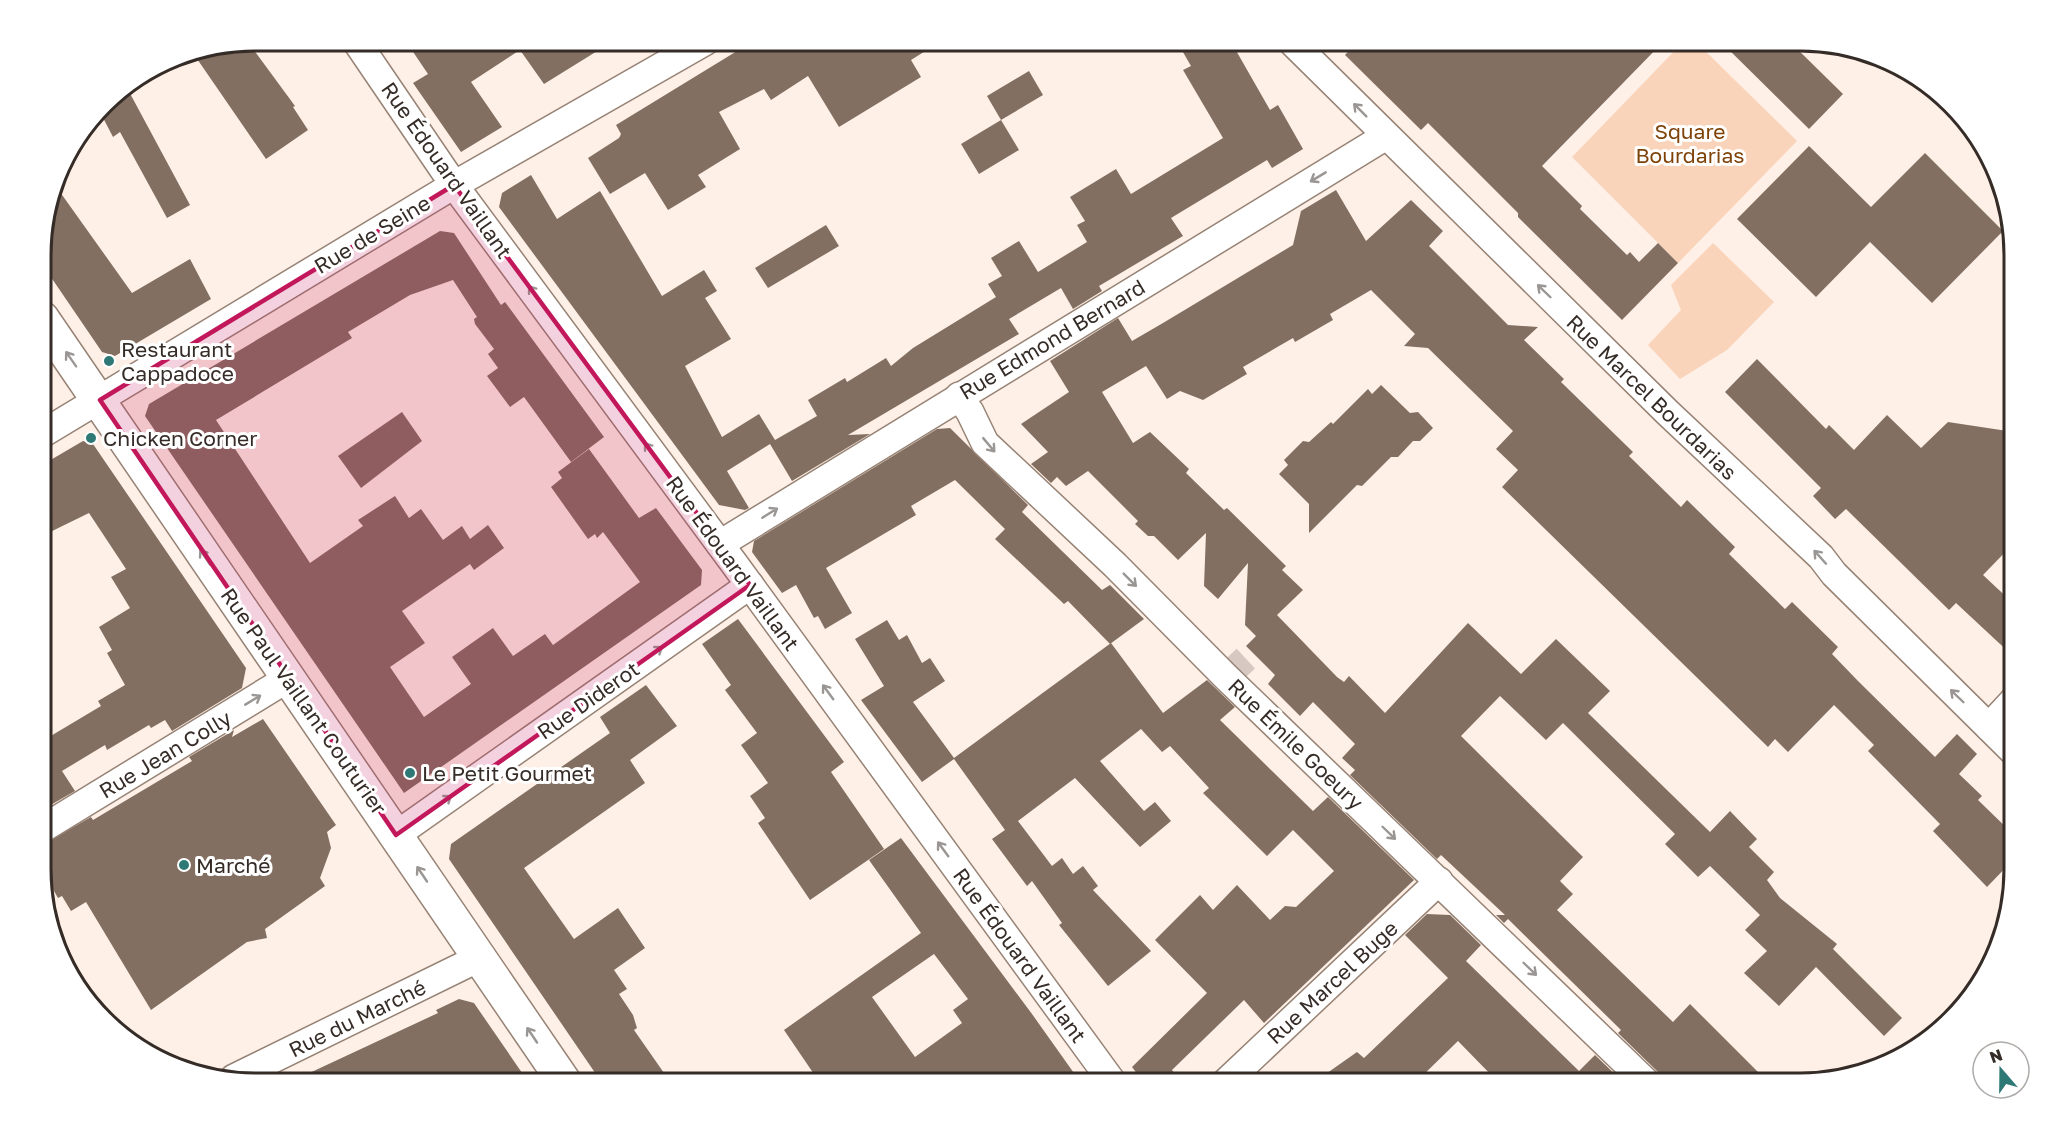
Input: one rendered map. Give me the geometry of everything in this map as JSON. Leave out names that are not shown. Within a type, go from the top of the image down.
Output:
[{"type":"street","name":"Rue Édouard Vaillant","points":[[363,51],[454,185],[720,544],[1106,1073]]},
{"type":"street","name":"Rue de Seine","points":[[51,429],[454,185],[687,51]]},
{"type":"street","name":"Rue Marcel Bourdarias","points":[[1303,51],[1668,413],[1767,509],[1780,517],[1821,557],[1834,574],[2004,742]]},
{"type":"street","name":"Rue Edmond Bernard","points":[[720,544],[1386,136]]},
{"type":"street","name":"Rue Paul Vaillant Couturier","points":[[51,331],[558,1073]]},
{"type":"street","name":"Rue Émile Goeury","points":[[959,396],[970,412],[985,443],[1115,565],[1226,677],[1637,1073]]},
{"type":"street","name":"Rue Diderot","points":[[396,835],[750,585]]},
{"type":"street","name":"Rue Jean Colly","points":[[51,823],[287,679]]},
{"type":"street","points":[[1989,727],[2004,711]]},
{"type":"street","name":"Rue Marcel Buge","points":[[1236,1073],[1439,881]]},
{"type":"street","name":"Rue du Marché","points":[[244,1073],[479,958]]},
{"type":"highlighted area","points":[[454,185],[750,585],[396,835],[100,400]]},
{"type":"green space","name":"Square Bourdarias","points":[[1674,51],[1705,51],[1797,141],[1678,263],[1572,157]]},
{"type":"green space","points":[[1713,243],[1774,302],[1727,350],[1680,379],[1648,345],[1681,310],[1671,285]]},
{"type":"building","points":[[255,51],[295,106],[293,107],[308,130],[266,159],[198,60],[216,55]]},
{"type":"building","points":[[412,51],[518,51],[471,82],[502,127],[461,152],[413,83],[428,74]]},
{"type":"building","points":[[521,51],[597,51],[544,84]]},
{"type":"building","points":[[737,51],[925,51],[911,60],[921,77],[839,127],[808,76],[771,100],[764,89],[719,112],[740,149],[698,175],[706,187],[668,210],[645,173],[610,194],[588,158],[619,138],[621,134],[616,125]]},
{"type":"building","points":[[1182,51],[1236,51],[1270,110],[1278,105],[1303,149],[1272,168],[1267,160],[1171,218],[1183,236],[1099,286],[1102,291],[1073,309],[1061,288],[1009,319],[1019,334],[848,435],[870,434],[792,481],[770,444],[727,471],[749,508],[745,510],[719,505],[499,207],[502,193],[531,175],[557,219],[600,191],[662,296],[704,270],[717,291],[705,298],[731,339],[685,366],[722,437],[759,414],[775,440],[817,416],[808,400],[845,378],[847,382],[886,358],[891,366],[913,348],[996,297],[988,284],[1002,276],[991,258],[1019,241],[1038,272],[1087,242],[1077,225],[1085,221],[1070,197],[1116,169],[1131,194],[1223,138],[1183,70],[1191,66]]},
{"type":"building","points":[[1349,51],[1654,51],[1542,166],[1582,206],[1580,209],[1627,255],[1630,252],[1639,262],[1658,243],[1678,263],[1622,320],[1518,217],[1518,213],[1428,123],[1421,130],[1345,55]]},
{"type":"building","points":[[1730,51],[1799,51],[1843,94],[1809,129]]},
{"type":"building","points":[[1029,71],[1043,95],[1001,120],[987,96]]},
{"type":"building","points":[[130,94],[190,205],[167,218],[120,132],[113,137],[104,119]]},
{"type":"building","points":[[1001,120],[1019,150],[979,174],[961,144]]},
{"type":"building","points":[[1809,146],[1871,207],[1925,153],[2002,232],[1932,303],[1870,242],[1816,297],[1737,219]]},
{"type":"building","points":[[1336,190],[1366,241],[1411,200],[1443,231],[1429,246],[1508,325],[1538,327],[1524,340],[1564,379],[1561,382],[1633,452],[1629,456],[1681,507],[1687,500],[1735,547],[1729,554],[1785,609],[1792,602],[1838,647],[1832,654],[1935,757],[1957,734],[1977,754],[1959,774],[1982,796],[1978,800],[2004,825],[2004,869],[1987,887],[1933,831],[1940,824],[1868,751],[1874,745],[1834,705],[1788,752],[1775,739],[1768,747],[1502,487],[1518,470],[1496,449],[1513,431],[1428,348],[1404,346],[1415,334],[1371,290],[1330,314],[1333,320],[1295,342],[1293,338],[1243,367],[1247,374],[1203,400],[1180,391],[1167,399],[1146,366],[1102,392],[1133,443],[1150,432],[1189,469],[1186,473],[1224,510],[1227,508],[1286,566],[1282,570],[1303,590],[1277,615],[1337,677],[1344,682],[1349,676],[1385,713],[1468,623],[1521,674],[1556,639],[1610,691],[1588,713],[1710,832],[1730,811],[1757,839],[1749,847],[1774,872],[1767,880],[1780,898],[1837,944],[1833,949],[1902,1018],[1884,1036],[1816,967],[1779,1006],[1744,973],[1767,951],[1745,930],[1760,915],[1710,866],[1698,877],[1665,844],[1675,834],[1563,723],[1546,740],[1500,696],[1461,736],[1583,857],[1560,881],[1573,894],[1557,910],[1673,1022],[1690,1004],[1759,1073],[1658,1073],[1618,1033],[1621,1030],[1508,919],[1504,923],[1496,915],[1505,915],[1441,855],[1437,859],[1350,775],[1355,770],[1342,758],[1355,744],[1313,702],[1300,716],[1268,684],[1275,675],[1246,646],[1256,636],[1245,625],[1248,563],[1218,599],[1204,586],[1206,533],[1178,560],[1154,536],[1148,536],[1135,524],[1138,521],[1088,471],[1066,486],[1057,477],[1051,483],[1031,464],[1048,452],[1021,424],[1069,392],[1050,361],[1118,318],[1132,341],[1163,323],[1293,245],[1301,211]]},
{"type":"building","points":[[61,193],[132,293],[190,259],[211,299],[115,356],[102,352],[51,277],[51,242]]},
{"type":"building","points":[[826,225],[839,246],[768,288],[755,268]]},
{"type":"building","points":[[440,231],[454,233],[501,305],[505,302],[604,437],[571,462],[524,397],[510,407],[487,376],[498,368],[488,354],[494,349],[475,324],[474,319],[477,317],[453,280],[410,295],[348,332],[352,338],[216,420],[310,563],[363,526],[358,520],[395,496],[409,518],[421,509],[443,540],[462,526],[470,539],[488,525],[504,548],[474,570],[470,564],[402,611],[425,643],[390,667],[424,717],[471,684],[452,657],[493,628],[513,656],[545,634],[553,645],[640,582],[603,532],[597,538],[595,534],[588,539],[551,487],[562,478],[558,472],[589,449],[639,518],[656,508],[702,570],[701,585],[404,793],[145,416],[149,404]]},
{"type":"building","points":[[1757,359],[1826,429],[1829,425],[1854,450],[1887,415],[1921,448],[1948,422],[2004,430],[2004,553],[1983,575],[2004,595],[2004,648],[1956,603],[1949,610],[1846,509],[1835,519],[1813,496],[1821,488],[1725,392]]},
{"type":"building","points":[[1381,385],[1410,413],[1418,412],[1433,428],[1420,441],[1413,441],[1398,457],[1391,457],[1362,486],[1357,485],[1309,533],[1309,504],[1279,474],[1288,465],[1284,460],[1303,441],[1309,442],[1331,422],[1333,424],[1368,389],[1372,394]]},
{"type":"building","points":[[402,412],[422,441],[361,488],[338,456]]},
{"type":"building","points":[[950,428],[1028,505],[1022,512],[1102,590],[1110,585],[1144,619],[1110,644],[1068,601],[1064,604],[995,539],[1005,529],[955,480],[911,506],[916,515],[826,568],[852,613],[825,629],[818,616],[814,618],[796,585],[782,593],[752,552],[754,541],[937,429]]},
{"type":"building","points":[[83,441],[93,444],[246,668],[242,688],[172,731],[165,720],[151,728],[149,725],[107,750],[105,745],[62,771],[75,791],[51,805],[51,736],[101,706],[98,701],[125,685],[107,653],[112,650],[99,627],[130,608],[111,577],[126,569],[89,513],[51,532],[51,460]]},
{"type":"building","points":[[738,619],[844,762],[831,772],[884,849],[810,900],[758,823],[765,818],[750,796],[768,783],[741,745],[757,733],[725,690],[731,685],[702,644]]},
{"type":"building","points":[[887,620],[899,640],[907,635],[922,663],[930,658],[945,681],[913,702],[954,758],[1111,643],[1163,713],[1207,680],[1235,707],[1220,720],[1313,811],[1328,797],[1414,880],[1264,1023],[1244,1000],[1172,1070],[1174,1073],[1136,1073],[1132,1067],[1207,993],[1155,940],[1200,895],[1213,910],[1237,885],[1270,920],[1285,906],[1296,907],[1334,871],[1293,830],[1267,856],[1203,793],[1209,788],[1170,746],[1162,752],[1141,729],[1100,761],[1144,811],[1155,802],[1171,821],[1140,847],[1075,778],[1018,821],[1052,866],[1062,858],[1073,874],[1083,866],[1098,886],[1093,890],[1151,951],[1108,986],[1059,925],[1062,923],[1032,881],[1027,886],[992,839],[1005,830],[954,759],[922,782],[861,700],[884,686],[855,639]]},
{"type":"building","points":[[646,685],[677,726],[630,760],[645,783],[524,868],[574,939],[618,908],[645,948],[614,970],[627,989],[619,994],[633,1015],[637,1028],[634,1030],[664,1073],[595,1073],[449,859],[451,844],[610,733],[600,717]]},
{"type":"building","name":"Marché","points":[[263,719],[336,825],[327,832],[331,848],[320,878],[325,886],[265,929],[267,938],[247,942],[151,1010],[86,902],[71,911],[62,896],[58,898],[52,888],[51,840],[91,817],[93,820],[192,761],[189,757],[234,730],[232,737]]},
{"type":"building","points":[[901,838],[1074,1073],[813,1073],[784,1030],[921,933],[869,860]],"holes":[[[934,954],[968,999],[953,1010],[962,1023],[915,1057],[872,997]]]},
{"type":"building","points":[[1427,914],[1450,915],[1481,945],[1466,961],[1579,1071],[1595,1055],[1614,1073],[1489,1073],[1458,1041],[1425,1073],[1327,1073],[1357,1052],[1364,1058],[1448,978],[1405,935]]},
{"type":"building","points":[[459,999],[474,1003],[522,1073],[309,1073],[438,1013],[436,1010]]},
{"type":"tunnel","points":[[1226,677],[1252,653]]},
{"type":"place","name":"Restaurant Cappadoce","points":[[109,361]]},
{"type":"place","name":"Chicken Corner","points":[[91,438]]},
{"type":"place","name":"Le Petit Gourmet","points":[[410,773]]},
{"type":"place","name":"Marché","points":[[184,865]]}]
